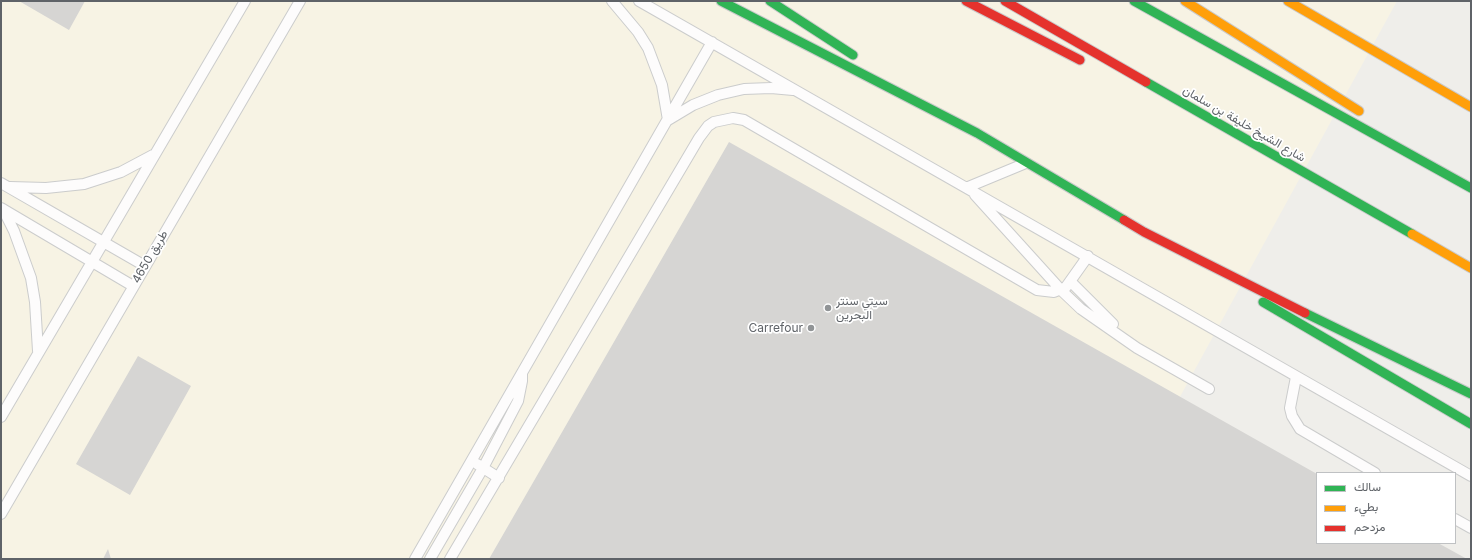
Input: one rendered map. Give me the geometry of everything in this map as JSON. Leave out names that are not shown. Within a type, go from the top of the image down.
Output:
[{"type":"main road","points":[[721,1],[977,133]]},
{"type":"main road","points":[[770,1],[859,58]]},
{"type":"main road","points":[[966,1],[1086,63]]},
{"type":"main road","name":"شارع الشيخ خليفة بن سلمان","points":[[1004,1],[1471,268]]},
{"type":"main road","points":[[1134,1],[1471,188]]},
{"type":"main road","points":[[1185,1],[1227,26],[1366,115]]},
{"type":"main road","points":[[1288,1],[1471,107]]},
{"type":"main road","points":[[885,75],[1026,163],[1471,424]]},
{"type":"main road","points":[[1178,111],[1404,229]]},
{"type":"main road","points":[[1405,140],[1471,183]]},
{"type":"main road","points":[[1144,232],[1382,352],[1471,394]]},
{"type":"lane","points":[[1,417],[38,351],[245,1]]},
{"type":"lane","name":"طريق 4650","points":[[1,514],[300,1]]},
{"type":"lane","points":[[612,1],[638,32],[648,48],[662,85],[668,120]]},
{"type":"lane","points":[[639,1],[968,187],[1296,377],[1471,476]]},
{"type":"lane","points":[[415,559],[712,42]]},
{"type":"lane","points":[[668,120],[693,105],[718,95],[744,89],[771,88],[798,91]]},
{"type":"lane","points":[[450,559],[699,138],[708,126],[724,119],[734,118],[744,120],[1037,290],[1048,293],[1060,290],[1070,282],[1088,256]]},
{"type":"lane","points":[[4,185],[46,188],[84,184],[121,172],[155,154]]},
{"type":"lane","points":[[968,187],[1026,163]]},
{"type":"lane","points":[[4,185],[104,241],[145,266]]},
{"type":"lane","points":[[968,187],[1060,290],[1081,309],[1137,348],[1209,389]]},
{"type":"lane","points":[[2,209],[133,286]]},
{"type":"lane","points":[[2,209],[14,231],[30,278],[35,302],[38,351]]},
{"type":"lane","points":[[1070,282],[1137,348]]},
{"type":"lane","points":[[430,559],[483,468],[518,401],[522,381],[522,371]]},
{"type":"lane","points":[[1296,377],[1290,408],[1292,416],[1300,429],[1373,472]]},
{"type":"lane","points":[[472,461],[499,478]]},
{"type":"lane","points":[[1456,520],[1471,528]]},
{"type":"shaded area","points":[[1,1],[1397,1],[1091,559],[1,559]]},
{"type":"building","points":[[19,1],[85,1],[69,30]]},
{"type":"building","name":"سيتي سنتر البحرين","points":[[729,142],[1316,473],[1316,544],[1440,544],[1467,559],[489,559]]},
{"type":"building","points":[[138,356],[191,386],[130,495],[76,464]]},
{"type":"building","points":[[108,549],[111,559],[103,559]]},
{"type":"traffic: fast","points":[[721,1],[977,133],[1124,220]]},
{"type":"traffic: fast","points":[[770,1],[853,55]]},
{"type":"traffic: fast","points":[[1134,1],[1471,188]]},
{"type":"traffic: fast","points":[[1146,82],[1412,234]]},
{"type":"traffic: fast","points":[[1263,302],[1471,424]]},
{"type":"traffic: fast","points":[[1305,313],[1471,394]]},
{"type":"traffic: slow","points":[[1185,1],[1359,111]]},
{"type":"traffic: slow","points":[[1288,1],[1471,107]]},
{"type":"traffic: slow","points":[[1412,234],[1471,268]]},
{"type":"traffic: jam","points":[[966,1],[1080,60]]},
{"type":"traffic: jam","points":[[1005,1],[1146,82]]},
{"type":"traffic: jam","points":[[1124,220],[1144,232],[1305,313]]},
{"type":"place","name":"سيتي سنتر البحرين","points":[[828,308]]},
{"type":"place","name":"Carrefour","points":[[811,328]]}]
